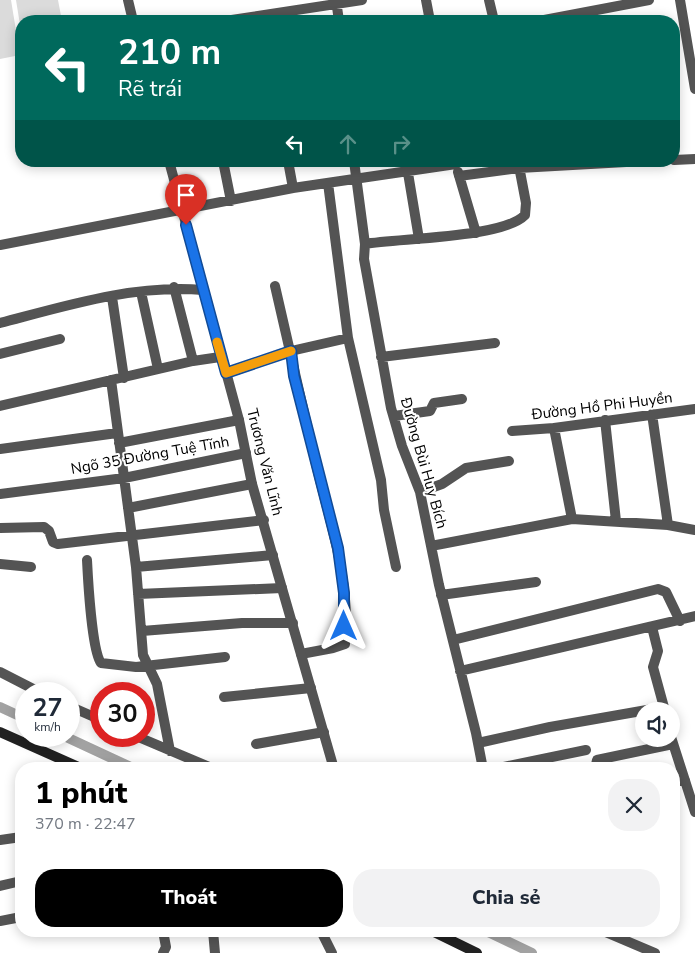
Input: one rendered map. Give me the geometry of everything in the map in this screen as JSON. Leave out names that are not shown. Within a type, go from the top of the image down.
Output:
[{"type":"main road","points":[[0,732],[67,762]]},
{"type":"main road","points":[[444,937],[477,953]]},
{"type":"street","points":[[128,0],[132,15]]},
{"type":"street","points":[[279,15],[336,2],[362,0]]},
{"type":"street","points":[[426,0],[429,15]]},
{"type":"street","points":[[489,0],[493,15]]},
{"type":"street","points":[[570,15],[649,0]]},
{"type":"street","points":[[680,0],[695,89]]},
{"type":"street","points":[[336,2],[338,15]]},
{"type":"street","points":[[680,160],[695,159]]},
{"type":"street","name":"Trương Văn Lĩnh","points":[[171,167],[220,357],[239,420],[252,484],[264,520],[272,555],[332,762]]},
{"type":"street","points":[[224,167],[230,201]]},
{"type":"street","points":[[289,167],[293,188]]},
{"type":"street","name":"Đường Bùi Huy Bích","points":[[354,167],[365,244],[364,259],[381,357],[404,452],[420,492],[441,595],[482,762]]},
{"type":"street","points":[[0,245],[293,188],[355,179],[407,167],[418,238]]},
{"type":"street","points":[[457,167],[476,232]]},
{"type":"street","points":[[459,176],[504,167]]},
{"type":"street","points":[[365,244],[476,232],[518,222],[525,215],[526,202],[520,167]]},
{"type":"street","points":[[328,183],[348,338],[381,480],[396,567]]},
{"type":"street","points":[[275,286],[291,351],[294,376],[338,548],[345,611],[344,644],[301,654]]},
{"type":"street","points":[[174,287],[193,361]]},
{"type":"street","points":[[0,322],[141,292],[174,287],[203,290]]},
{"type":"street","points":[[141,292],[158,369]]},
{"type":"street","points":[[112,297],[124,378]]},
{"type":"street","points":[[226,373],[291,351],[348,338]]},
{"type":"street","points":[[0,354],[60,339]]},
{"type":"street","points":[[381,357],[495,343]]},
{"type":"street","points":[[0,406],[193,361],[220,357]]},
{"type":"street","points":[[111,380],[136,567],[143,655],[150,665],[158,684],[170,751]]},
{"type":"street","points":[[394,416],[430,411],[434,402],[462,399]]},
{"type":"street","name":"Đường Hồ Phi Huyền","points":[[512,431],[554,428],[695,409]]},
{"type":"street","points":[[652,414],[668,525]]},
{"type":"street","points":[[0,449],[118,438],[239,420]]},
{"type":"street","points":[[605,420],[616,521]]},
{"type":"street","points":[[554,428],[572,519]]},
{"type":"street","name":"Ngõ 35 Đường Tuệ Tĩnh","points":[[0,494],[124,478],[246,453]]},
{"type":"street","points":[[420,492],[442,484],[466,468],[509,461]]},
{"type":"street","points":[[128,508],[252,484]]},
{"type":"street","points":[[431,546],[572,519],[668,525],[695,530]]},
{"type":"street","points":[[0,528],[44,527],[49,531],[53,542],[58,544],[264,520]]},
{"type":"street","points":[[136,567],[272,555]]},
{"type":"street","points":[[87,560],[96,657],[101,664],[150,665],[225,656]]},
{"type":"street","points":[[0,564],[31,566]]},
{"type":"street","points":[[441,595],[536,582]]},
{"type":"street","points":[[138,594],[282,588]]},
{"type":"street","points":[[453,640],[658,589],[666,592],[680,621]]},
{"type":"street","points":[[460,671],[695,616]]},
{"type":"street","points":[[142,631],[242,624],[293,623]]},
{"type":"street","points":[[652,627],[658,650],[653,667],[662,702]]},
{"type":"street","points":[[0,672],[19,682]]},
{"type":"street","points":[[224,697],[311,688]]},
{"type":"street","points":[[478,744],[550,727],[635,714]]},
{"type":"street","points":[[256,744],[324,732]]},
{"type":"street","points":[[155,744],[197,762]]},
{"type":"street","points":[[597,762],[597,760],[646,747]]},
{"type":"street","points":[[675,747],[688,778],[695,812]]},
{"type":"street","points":[[528,762],[586,750]]},
{"type":"street","points":[[0,840],[15,838]]},
{"type":"street","points":[[0,886],[15,882]]},
{"type":"street","points":[[0,922],[15,918]]},
{"type":"street","points":[[163,953],[166,946],[164,937]]},
{"type":"street","points":[[214,937],[216,953]]},
{"type":"street","points":[[324,937],[332,953]]},
{"type":"street","points":[[617,937],[655,953]]},
{"type":"shaded area","points":[[0,0],[11,0],[15,24],[15,56],[0,59]]},
{"type":"shaded area","points":[[16,0],[58,0],[61,15],[18,15]]},
{"type":"waterway","points":[[0,707],[15,714]]},
{"type":"waterway","points":[[80,743],[120,762]]},
{"type":"waterway","points":[[499,937],[532,953]]},
{"type":"slow traffic","points":[[217,342],[226,373],[291,351]]},
{"type":"route","points":[[186,225],[220,357],[226,373],[291,351],[294,376],[338,548],[344,593],[344,626]]}]
